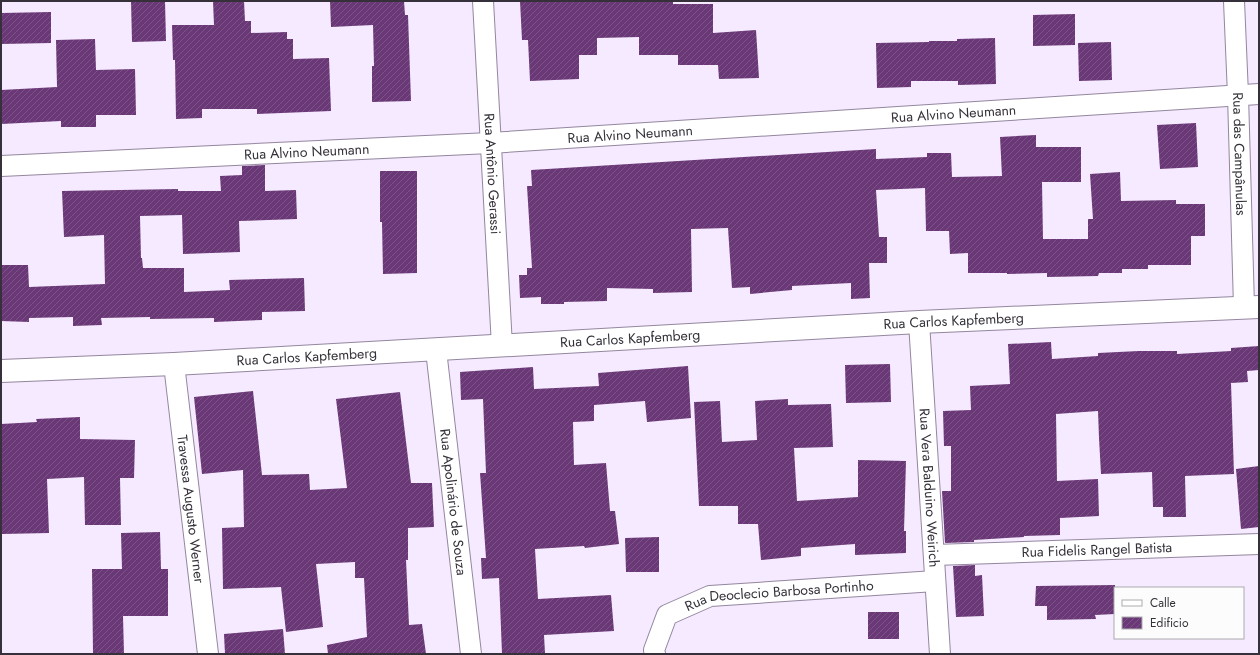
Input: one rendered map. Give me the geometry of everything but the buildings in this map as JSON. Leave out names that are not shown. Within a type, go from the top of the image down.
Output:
[{"type":"street","name":"Rua Antônio Gerassi","points":[[483,1],[502,346]]},
{"type":"street","name":"Rua das Campânulas","points":[[1234,1],[1238,95],[1251,307]]},
{"type":"street","name":"Rua Alvino Neumann","points":[[1,166],[490,144],[1259,94]]},
{"type":"street","name":"Rua Carlos Kapfemberg","points":[[1,371],[174,364],[919,322],[1251,307]]},
{"type":"street","name":"Rua Vera Balduino Weirich","points":[[919,322],[940,654]]},
{"type":"street","name":"Rua Apolinário de Souza","points":[[436,350],[471,654]]},
{"type":"street","name":"Travessa Augusto Werner","points":[[174,364],[208,654]]},
{"type":"street","name":"Rua Fidelis Rangel Batista","points":[[934,555],[1259,544]]},
{"type":"street","name":"Rua Deoclecio Barbosa Portinho","points":[[655,654],[654,650],[667,615],[710,596],[935,581]]}]
